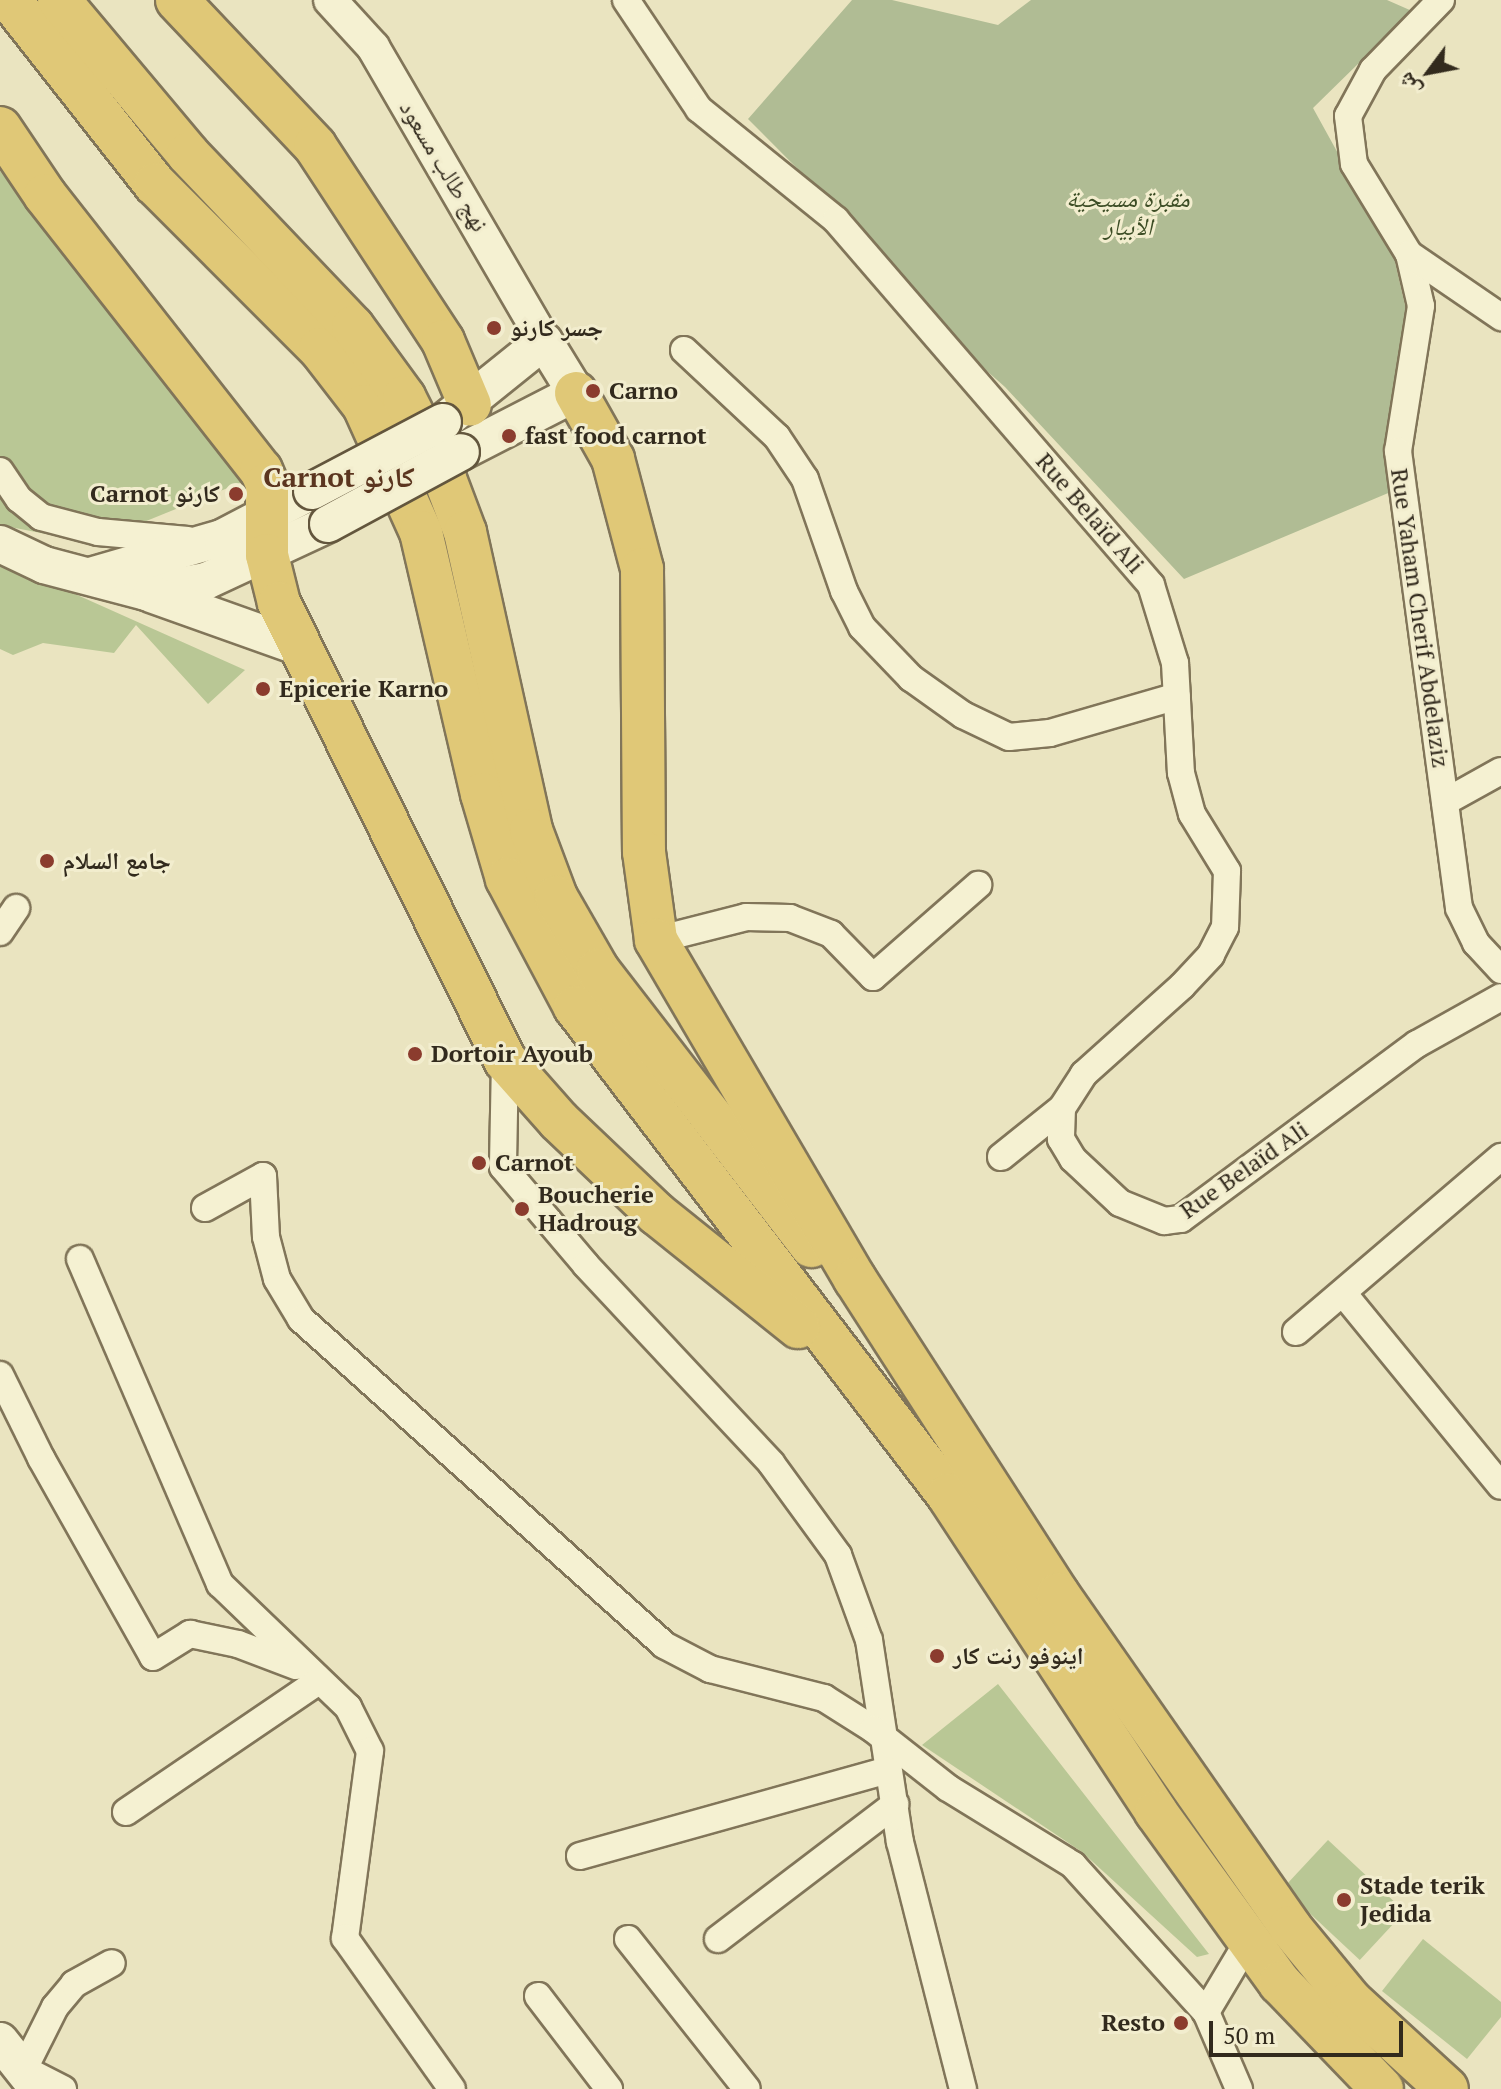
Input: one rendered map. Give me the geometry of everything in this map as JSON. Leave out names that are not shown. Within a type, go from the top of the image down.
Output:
[{"type":"highway","points":[[10,0],[155,184],[320,349],[364,406],[421,532],[497,848],[542,952],[617,1065],[932,1474],[1156,1812],[1249,1940],[1314,2024],[1382,2089]]},
{"type":"highway","points":[[59,0],[188,154],[353,327],[404,397],[440,468],[465,532],[531,830],[556,897],[598,970],[939,1416],[1290,1927],[1351,2001],[1447,2089]]},
{"type":"highway","points":[[177,0],[315,146],[443,341],[464,430]]},
{"type":"highway","points":[[0,128],[45,195],[261,470],[286,516],[297,646],[362,763],[505,1060],[559,1121],[657,1214],[816,1342],[932,1474]]},
{"type":"highway","points":[[576,393],[613,459],[642,569],[644,852],[656,940],[939,1416]]},
{"type":"highway","points":[[1249,1940],[1338,2089]]},
{"type":"main road","points":[[89,577],[286,516],[464,430],[544,341],[576,393]]},
{"type":"main road","points":[[322,528],[523,393],[576,393]]},
{"type":"main road","points":[[286,516],[322,528]]},
{"type":"main road","points":[[286,516],[322,528]]},
{"type":"main road","points":[[146,592],[206,581],[286,516]]},
{"type":"main road","points":[[0,544],[44,565],[146,592],[297,646]]},
{"type":"main road","points":[[0,2041],[31,2079]]},
{"type":"street","name":"نهج طالب مسعود","points":[[330,0],[373,47],[544,341]]},
{"type":"street","name":"Rue Belaïd Ali","points":[[626,0],[699,109],[836,220],[1151,585],[1175,663],[1181,773],[1192,814],[1227,871],[1224,933],[1182,986],[1084,1074],[1062,1108],[1061,1139],[1105,1192],[1164,1221],[1181,1219],[1417,1044],[1501,997]]},
{"type":"street","points":[[1441,0],[1373,70],[1348,116],[1354,164],[1409,254],[1501,317]]},
{"type":"street","name":"Rue Yaham Cherif Abdelaziz","points":[[1409,254],[1421,306],[1398,451],[1459,908],[1476,943],[1501,970]]},
{"type":"street","points":[[684,350],[777,437],[805,479],[844,591],[862,627],[911,678],[963,715],[1009,737],[1050,733],[1177,696]]},
{"type":"street","points":[[0,471],[19,499],[41,517],[98,532],[151,538],[222,538]]},
{"type":"street","points":[[1445,802],[1501,771]]},
{"type":"street","points":[[656,940],[746,917],[790,918],[831,934],[873,977],[978,885]]},
{"type":"street","points":[[0,932],[16,908]]},
{"type":"street","points":[[505,1060],[503,1167],[586,1265],[771,1463],[838,1555],[869,1640],[895,1804],[963,2089]]},
{"type":"street","points":[[1001,1157],[1062,1108]]},
{"type":"street","points":[[1296,1332],[1497,1170]]},
{"type":"street","points":[[205,1208],[263,1176],[266,1237],[277,1279],[301,1319],[664,1645],[710,1669],[824,1698],[888,1757],[948,1788],[1073,1865],[1206,2012],[1239,2089]]},
{"type":"street","points":[[80,1259],[220,1584],[348,1707],[370,1751],[345,1938],[452,2089]]},
{"type":"street","points":[[1343,1293],[1501,1486]]},
{"type":"street","points":[[0,1375],[41,1458],[153,1657],[190,1634],[238,1644],[316,1677]]},
{"type":"street","points":[[126,1812],[316,1677]]},
{"type":"street","points":[[580,1856],[888,1757]]},
{"type":"street","points":[[718,1939],[895,1804]]},
{"type":"street","points":[[628,1939],[747,2089]]},
{"type":"street","points":[[1206,2012],[1249,1940]]},
{"type":"street","points":[[63,2089],[31,2079],[55,2007],[74,1984],[112,1963]]},
{"type":"street","points":[[538,1996],[609,2089]]},
{"type":"green space","name":"مقبرة مسيحية الأبيار","points":[[852,0],[892,0],[998,25],[1031,0],[1387,0],[1412,11],[1313,108],[1393,253],[1407,314],[1390,408],[1393,491],[1184,579],[1005,387],[953,341],[890,262],[748,119]]},
{"type":"green space","points":[[0,171],[245,481],[92,543],[0,525]]},
{"type":"green space","points":[[0,561],[245,670],[208,704],[136,625],[114,653],[43,643],[13,655],[0,649]]},
{"type":"green space","points":[[998,1684],[1209,1954],[1197,1957],[1082,1852],[922,1745]]},
{"type":"green space","name":"Stade terik Jedida","points":[[1328,1840],[1405,1912],[1360,1960],[1283,1888]]},
{"type":"green space","points":[[1423,1939],[1501,2002],[1501,2017],[1467,2059],[1382,1991]]},
{"type":"place","name":"جسر كارنو","points":[[494,328]]},
{"type":"place","name":"Carno","points":[[593,391]]},
{"type":"place","name":"fast food carnot","points":[[509,436]]},
{"type":"place","name":"Carnot كارنو","points":[[236,494]]},
{"type":"place","name":"Epicerie Karno","points":[[263,689]]},
{"type":"place","name":"جامع السلام","points":[[47,861]]},
{"type":"place","name":"Dortoir Ayoub","points":[[415,1054]]},
{"type":"place","name":"Carnot","points":[[479,1163]]},
{"type":"place","name":"Boucherie Hadroug","points":[[522,1209]]},
{"type":"place","name":"اينوفو رنت كار","points":[[937,1656]]},
{"type":"place","name":"Stade terik Jedida","points":[[1344,1900]]},
{"type":"place","name":"Resto","points":[[1181,2023]]},
{"type":"district","name":"Carnot كارنو","points":[[339,477]]}]
